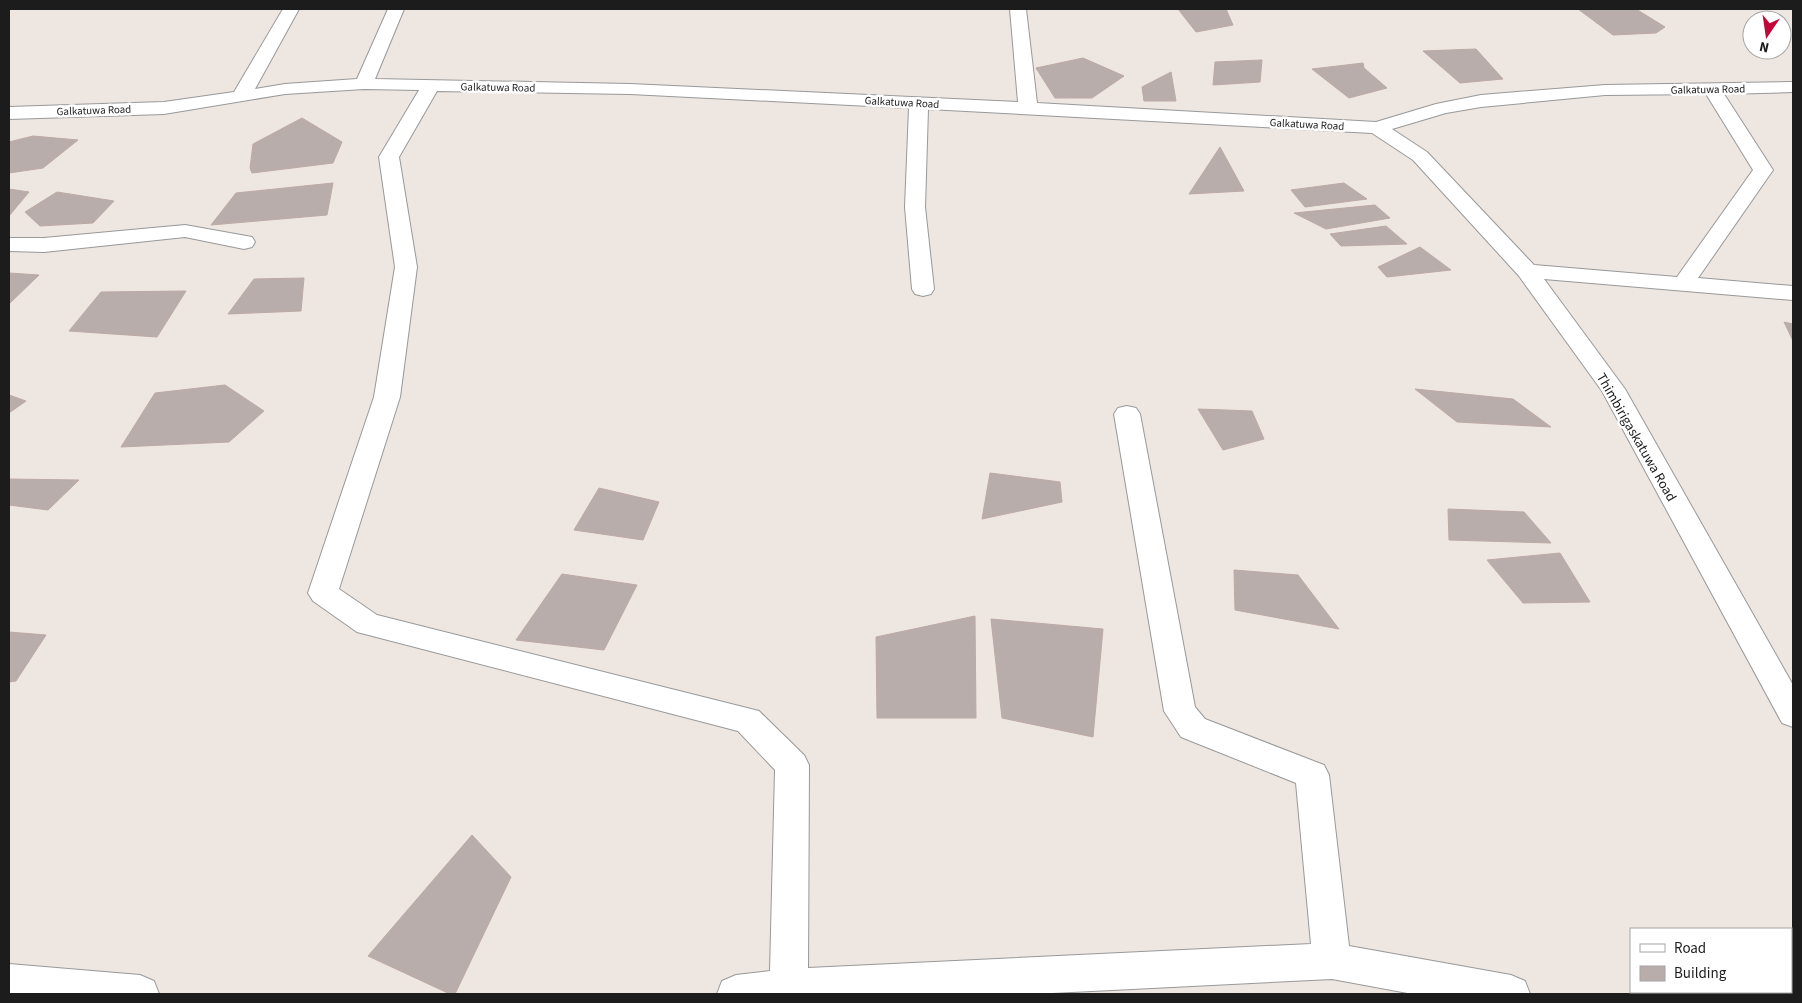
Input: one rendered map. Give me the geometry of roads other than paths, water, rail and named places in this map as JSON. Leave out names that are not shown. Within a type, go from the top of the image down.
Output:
[{"type":"street","points":[[241,97],[291,9]]},
{"type":"street","points":[[364,84],[396,9]]},
{"type":"street","points":[[1018,9],[1028,108]]},
{"type":"street","name":"Galkatuwa Road","points":[[9,113],[164,108],[284,89],[364,84],[630,89],[1028,108],[1377,128],[1443,108],[1481,101],[1605,90],[1793,87]]},
{"type":"street","points":[[430,86],[389,157],[406,267],[387,397],[324,593],[368,624],[748,720],[792,765],[791,991]]},
{"type":"street","points":[[1683,284],[1762,170],[1712,89]]},
{"type":"street","points":[[919,103],[915,207],[923,289]]},
{"type":"street","name":"Thimbirigaskatuwa Road","points":[[1377,128],[1420,156],[1527,271],[1613,389],[1793,714]]},
{"type":"street","points":[[9,245],[44,245],[185,231],[244,242]]},
{"type":"street","points":[[1527,271],[1793,293]]},
{"type":"street","points":[[1127,414],[1180,711],[1193,728],[1312,775],[1332,961]]},
{"type":"street","points":[[736,994],[1332,961],[1511,994]]},
{"type":"street","points":[[9,982],[140,994]]},
{"type":"street","points":[[791,991],[905,986],[906,994]]}]
